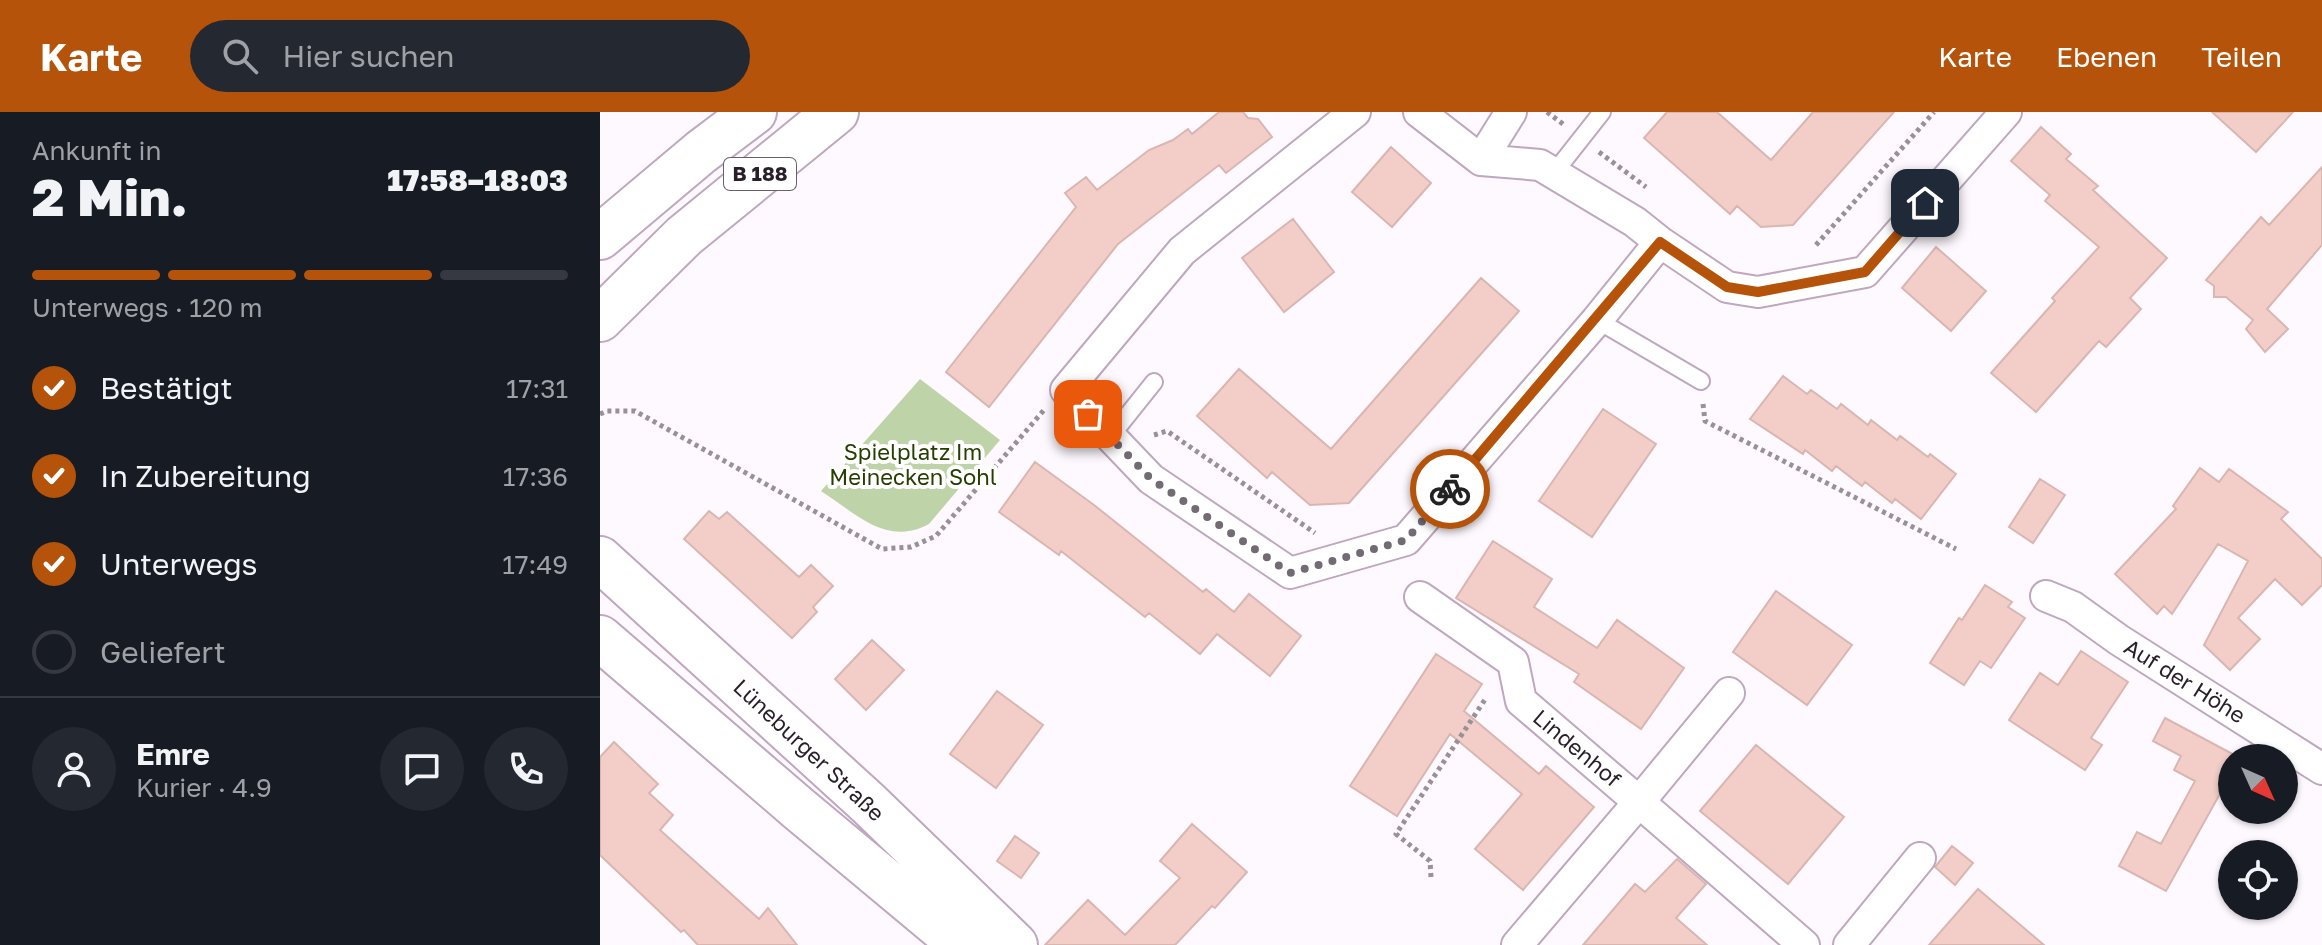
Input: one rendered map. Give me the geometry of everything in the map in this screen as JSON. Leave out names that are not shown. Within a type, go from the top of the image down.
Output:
[{"type":"street","name":"B 188","points":[[600,237],[754,112]]},
{"type":"street","name":"B 188","points":[[600,319],[684,236],[836,112]]},
{"type":"street","points":[[1355,112],[1182,251],[1066,390],[1151,479],[1290,573],[1406,540],[1597,320],[1660,242]]},
{"type":"street","points":[[1419,112],[1481,160],[1540,165],[1635,222],[1727,287],[1758,292],[1865,272],[2006,112]]},
{"type":"street","points":[[1481,160],[1511,112]]},
{"type":"street","name":"Lüneburger Straße","points":[[600,559],[868,803],[1015,945]]},
{"type":"street","name":"Auf der Höhe","points":[[2046,596],[2073,607],[2119,640],[2322,769]]},
{"type":"street","points":[[1420,597],[1511,660]]},
{"type":"street","points":[[600,638],[962,945]]},
{"type":"street","name":"Lindenhof","points":[[1511,660],[1521,701],[1804,945]]},
{"type":"street","name":"Lindenhof","points":[[1510,942],[1639,802],[1729,693]]},
{"type":"street","points":[[1849,945],[1920,858]]},
{"type":"lane","points":[[1554,173],[1602,112]]},
{"type":"lane","points":[[1597,320],[1701,381]]},
{"type":"lane","points":[[1115,442],[1154,382]]},
{"type":"path","points":[[1547,112],[1658,197],[1635,222]]},
{"type":"path","points":[[1804,247],[1818,245],[1934,112]]},
{"type":"path","points":[[1701,381],[1705,421],[1956,549]]},
{"type":"path","points":[[600,414],[635,411],[882,549],[911,547],[936,536],[1034,419],[1066,390]]},
{"type":"path","points":[[1115,442],[1167,431],[1317,534]]},
{"type":"path","points":[[1431,877],[1430,861],[1396,834],[1511,660]]},
{"type":"green space","name":"Spielplatz Im Meinecken Sohl","points":[[920,379],[1000,440],[929,524],[899,532],[885,530],[860,518],[821,491]]},
{"type":"building","points":[[1219,112],[1243,112],[1248,118],[1258,119],[1272,137],[1226,173],[1219,165],[1118,244],[989,407],[946,372],[1076,207],[1065,193],[1086,177],[1097,190],[1149,150],[1173,140],[1188,129],[1192,134]]},
{"type":"building","points":[[1667,112],[1717,112],[1771,160],[1813,112],[1894,112],[1793,225],[1761,227],[1737,206],[1730,214],[1644,138]]},
{"type":"building","points":[[2212,112],[2293,112],[2256,152]]},
{"type":"building","points":[[2041,127],[2071,154],[2066,159],[2098,186],[2093,190],[2167,258],[2130,298],[2141,309],[2106,347],[2099,341],[2036,412],[1991,373],[2055,301],[2052,298],[2099,247],[2045,201],[2050,195],[2011,161]]},
{"type":"building","points":[[1391,147],[1431,183],[1392,227],[1352,192]]},
{"type":"building","points":[[2322,167],[2322,245],[2267,309],[2288,329],[2265,352],[2246,329],[2253,320],[2226,297],[2214,297],[2214,286],[2206,280],[2261,217],[2269,225]]},
{"type":"building","points":[[1293,219],[1334,272],[1284,312],[1242,258]]},
{"type":"building","points":[[1936,247],[1986,291],[1951,331],[1902,288]]},
{"type":"building","points":[[1481,278],[1519,311],[1349,503],[1310,505],[1272,472],[1267,478],[1197,416],[1239,369],[1331,449]]},
{"type":"building","points":[[1783,376],[1807,394],[1811,390],[1837,409],[1841,404],[1868,425],[1871,420],[1897,440],[1900,436],[1956,474],[1921,519],[1895,499],[1892,503],[1865,482],[1862,486],[1836,466],[1832,471],[1805,450],[1803,454],[1750,419]]},
{"type":"building","points":[[1603,409],[1656,444],[1592,537],[1539,501]]},
{"type":"building","points":[[1035,462],[1203,592],[1206,589],[1234,612],[1249,594],[1301,636],[1270,676],[1217,634],[1200,654],[1149,613],[1145,617],[1061,551],[1059,555],[999,512]]},
{"type":"building","points":[[2200,468],[2219,482],[2229,469],[2288,512],[2281,519],[2322,559],[2322,585],[2302,605],[2275,579],[2238,618],[2260,639],[2230,670],[2204,645],[2248,561],[2218,544],[2172,614],[2164,606],[2157,614],[2115,574],[2176,509],[2173,506]]},
{"type":"building","points":[[2040,479],[2065,495],[2033,543],[2009,527]]},
{"type":"building","points":[[709,511],[719,519],[727,512],[799,577],[811,565],[833,586],[813,607],[817,612],[792,638],[684,539]]},
{"type":"building","points":[[1493,541],[1552,579],[1534,607],[1597,648],[1617,620],[1684,668],[1641,729],[1574,682],[1579,674],[1456,598]]},
{"type":"building","points":[[1985,585],[2012,602],[2008,607],[2025,618],[1991,668],[1980,661],[1964,685],[1930,663]]},
{"type":"building","points":[[1776,591],[1852,645],[1807,705],[1733,652]]},
{"type":"building","points":[[872,640],[904,670],[866,710],[835,679]]},
{"type":"building","points":[[2081,651],[2128,682],[2091,738],[2102,745],[2085,770],[2009,720],[2040,673],[2058,685]]},
{"type":"building","points":[[1436,654],[1482,684],[1464,711],[1539,774],[1546,766],[1594,807],[1523,890],[1475,849],[1522,794],[1450,734],[1397,816],[1350,786]]},
{"type":"building","points":[[997,691],[1043,725],[996,788],[950,754]]},
{"type":"building","points":[[2165,718],[2218,746],[2218,797],[2166,891],[2119,866],[2137,832],[2161,844],[2195,781],[2174,770],[2181,756],[2153,741]]},
{"type":"building","points":[[614,742],[658,784],[649,793],[673,815],[660,830],[759,919],[768,908],[797,945],[698,945],[600,855],[600,757]]},
{"type":"building","points":[[1756,745],[1844,817],[1788,884],[1700,811]]},
{"type":"building","points":[[1192,824],[1247,872],[1215,908],[1212,906],[1175,945],[1045,945],[1088,900],[1125,935],[1180,878],[1160,861]]},
{"type":"building","points":[[1015,836],[1039,853],[1021,878],[997,861]]},
{"type":"building","points":[[1952,846],[1973,863],[1955,885],[1935,867]]},
{"type":"building","points":[[1677,859],[1706,884],[1676,918],[1707,945],[1583,945],[1635,884],[1645,892]]},
{"type":"building","points":[[1978,889],[2044,945],[1929,945]]},
{"type":"way so far","points":[[1088,414],[1151,479],[1290,573],[1406,540],[1450,489]]},
{"type":"route","points":[[1450,489],[1597,320],[1660,242],[1727,287],[1758,292],[1865,272],[1925,203]]}]
